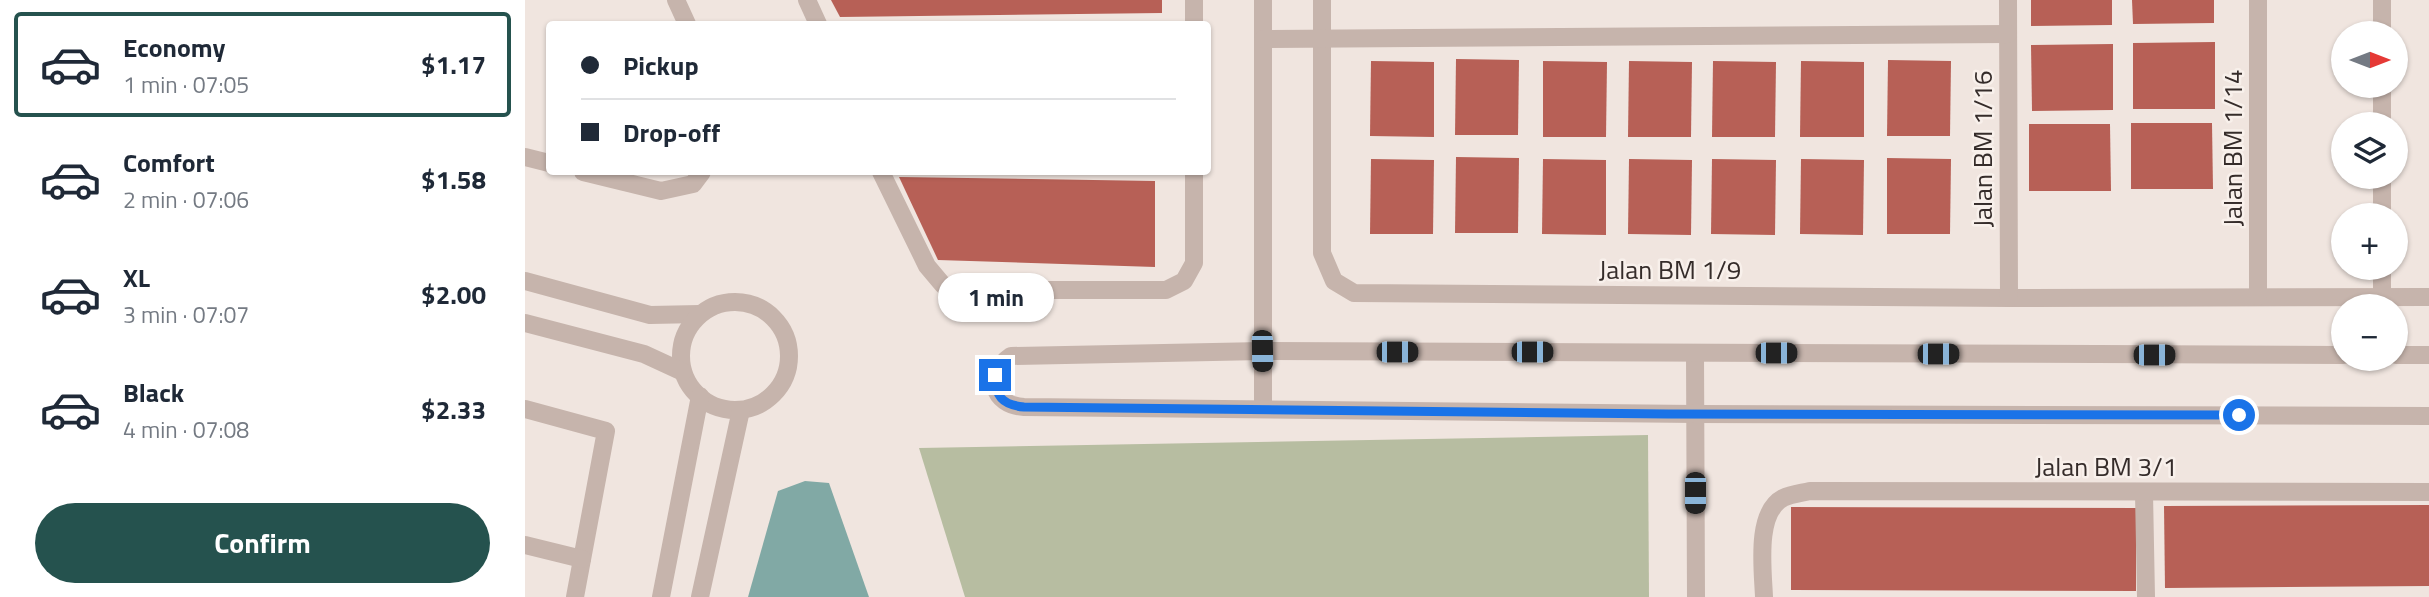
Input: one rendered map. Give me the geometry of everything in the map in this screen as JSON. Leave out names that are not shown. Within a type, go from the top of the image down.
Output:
[{"type":"street","points":[[676,0],[686,21]]},
{"type":"street","points":[[807,0],[817,21]]},
{"type":"street","points":[[1194,0],[1194,21]]},
{"type":"street","points":[[1263,0],[1263,409]]},
{"type":"street","points":[[1322,0],[1322,38]]},
{"type":"street","name":"Jalan BM 1/16","points":[[2008,0],[2009,298]]},
{"type":"street","name":"Jalan BM 1/14","points":[[2258,0],[2258,297]]},
{"type":"street","points":[[2382,0],[2382,21]]},
{"type":"street","points":[[1263,39],[2008,34]]},
{"type":"street","name":"Jalan BM 1/9","points":[[1322,38],[1321,253],[1334,281],[1354,293],[2009,298],[2331,297]]},
{"type":"street","points":[[525,157],[546,162]]},
{"type":"street","points":[[595,175],[661,191],[693,184],[700,175]]},
{"type":"street","points":[[882,175],[927,266],[943,285],[967,290],[1166,290],[1184,281],[1194,263],[1194,175]]},
{"type":"street","points":[[525,281],[650,315],[700,314]]},
{"type":"street","name":"Jalan BM 1/9","points":[[2408,296],[2429,296]]},
{"type":"street","points":[[734,301],[752,303],[768,313],[781,326],[788,343],[789,362],[784,379],[773,395],[758,405],[741,410],[722,409],[705,401],[692,388],[683,372],[681,356],[689,326],[700,314],[716,304],[734,301]]},
{"type":"street","points":[[525,323],[644,355],[683,372]]},
{"type":"street","points":[[2331,355],[1262,351],[1011,356],[1001,363],[995,375],[995,387],[1001,398],[1011,406],[1695,414],[2429,416]]},
{"type":"street","points":[[1695,353],[1696,597]]},
{"type":"street","points":[[2408,355],[2429,355]]},
{"type":"street","points":[[661,597],[700,396]]},
{"type":"street","points":[[525,410],[606,431],[575,597]]},
{"type":"street","points":[[700,597],[741,410]]},
{"type":"street","name":"Jalan BM 3/1","points":[[1764,597],[1763,540],[1769,511],[1783,498],[1810,491],[2429,492]]},
{"type":"street","points":[[2144,493],[2146,597]]},
{"type":"street","points":[[525,545],[582,559]]},
{"type":"green space","points":[[1648,435],[1649,597],[965,597],[919,448]]},
{"type":"water","points":[[805,481],[829,483],[869,597],[748,597],[778,491]]},
{"type":"building","points":[[831,0],[1162,0],[1162,13],[840,17]]},
{"type":"building","points":[[2031,0],[2112,0],[2112,25],[2031,26]]},
{"type":"building","points":[[2132,0],[2214,0],[2214,23],[2133,24]]},
{"type":"building","points":[[2215,42],[2215,109],[2133,109],[2133,43]]},
{"type":"building","points":[[2113,44],[2113,110],[2032,111],[2031,45]]},
{"type":"building","points":[[1456,59],[1519,60],[1518,135],[1455,135]]},
{"type":"building","points":[[1888,60],[1951,61],[1950,136],[1887,136]]},
{"type":"building","points":[[1371,61],[1434,62],[1434,137],[1370,136]]},
{"type":"building","points":[[1543,61],[1607,62],[1606,137],[1543,137]]},
{"type":"building","points":[[1629,61],[1692,62],[1691,137],[1628,137]]},
{"type":"building","points":[[1713,61],[1776,62],[1775,137],[1712,137]]},
{"type":"building","points":[[1801,61],[1864,62],[1864,137],[1800,137]]},
{"type":"building","points":[[2131,123],[2212,123],[2213,189],[2131,189]]},
{"type":"building","points":[[2029,124],[2110,124],[2111,191],[2029,191]]},
{"type":"building","points":[[1456,157],[1519,158],[1518,233],[1455,233]]},
{"type":"building","points":[[1887,158],[1951,159],[1950,234],[1887,234]]},
{"type":"building","points":[[1371,159],[1434,160],[1433,234],[1370,234]]},
{"type":"building","points":[[1543,159],[1606,160],[1606,235],[1542,234]]},
{"type":"building","points":[[1629,159],[1692,160],[1691,235],[1628,234]]},
{"type":"building","points":[[1712,159],[1776,160],[1775,235],[1711,234]]},
{"type":"building","points":[[1801,159],[1864,160],[1863,235],[1800,234]]},
{"type":"building","points":[[899,177],[1155,181],[1155,267],[938,260]]},
{"type":"building","points":[[2429,505],[2429,586],[2165,588],[2164,506]]},
{"type":"building","points":[[1791,507],[2136,508],[2136,591],[1791,590]]},
{"type":"route","points":[[995,375],[995,387],[1001,398],[1011,406],[1024,407],[1668,414],[2239,415]]}]
